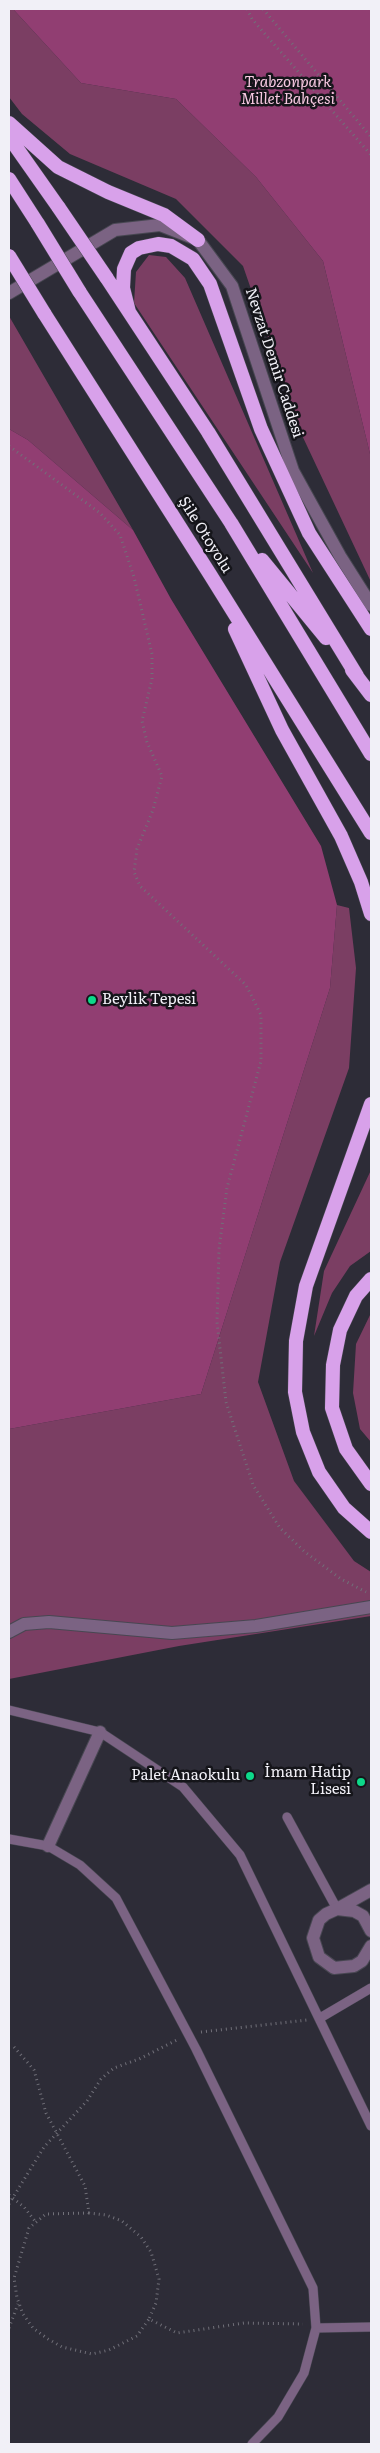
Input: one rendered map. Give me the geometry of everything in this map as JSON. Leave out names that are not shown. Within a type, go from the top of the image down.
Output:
[{"type":"highway","points":[[9,123],[58,167],[108,192],[164,215],[198,240]]},
{"type":"highway","points":[[9,137],[106,277],[208,432],[371,696]]},
{"type":"highway","name":"Şile Otoyolu","points":[[9,179],[79,291],[231,524],[371,754]]},
{"type":"highway","points":[[129,312],[123,288],[124,269],[131,253],[139,248],[158,244],[171,246],[193,259],[210,284],[261,429],[310,532],[371,629]]},
{"type":"highway","name":"Şile Otoyolu","points":[[9,256],[371,833]]},
{"type":"highway","points":[[231,524],[357,676]]},
{"type":"highway","points":[[211,576],[282,730],[341,836],[361,882],[371,914]]},
{"type":"highway","points":[[371,1104],[306,1286],[296,1341],[295,1392],[303,1432],[320,1472],[344,1508],[371,1532]]},
{"type":"highway","points":[[371,1279],[356,1296],[340,1330],[332,1365],[332,1408],[346,1449],[371,1484]]},
{"type":"street","points":[[9,293],[115,230],[160,225],[198,240]]},
{"type":"street","name":"Nevzat Demir Caddesi","points":[[198,240],[232,286],[293,472],[340,556],[371,605]]},
{"type":"street","points":[[9,1632],[24,1624],[49,1622],[172,1632],[256,1626],[371,1606]]},
{"type":"street","points":[[48,1846],[100,1732]]},
{"type":"street","points":[[371,1890],[326,1914],[314,1929],[313,1938],[318,1957],[325,1964],[344,1969],[362,1961],[371,1946]]},
{"type":"street","points":[[337,1909],[354,1911],[363,1916],[371,1931]]},
{"type":"lane","points":[[9,1710],[100,1732],[183,1787],[240,1855],[371,2126]]},
{"type":"lane","points":[[287,1817],[337,1909]]},
{"type":"lane","points":[[9,1839],[48,1846],[80,1865],[116,1898],[187,2034],[313,2288],[316,2328],[304,2373],[278,2416],[252,2444]]},
{"type":"lane","points":[[320,2018],[371,1988]]},
{"type":"lane","points":[[316,2328],[371,2327]]},
{"type":"path","points":[[247,9],[252,19],[371,155]]},
{"type":"path","points":[[263,9],[371,137]]},
{"type":"path","points":[[9,446],[100,513],[120,535],[134,577],[152,654],[152,679],[142,721],[147,742],[162,776],[153,810],[137,849],[134,872],[140,886],[246,985],[261,1015],[261,1060],[227,1188],[219,1249],[217,1322],[226,1402],[253,1485],[280,1528],[305,1552],[341,1579],[371,1594]]},
{"type":"path","points":[[9,2204],[44,2146],[58,2134],[87,2101],[101,2079],[114,2068],[161,2050],[187,2034],[320,2018]]},
{"type":"path","points":[[14,2047],[34,2070],[46,2113],[85,2186],[89,2212]]},
{"type":"path","points":[[9,2195],[24,2207],[35,2221]]},
{"type":"path","points":[[89,2212],[106,2215],[122,2222],[141,2237],[151,2252],[159,2280],[156,2303],[149,2319],[137,2336],[109,2350],[92,2354],[62,2347],[33,2328],[18,2303],[14,2278],[23,2242],[29,2228],[35,2221],[46,2214],[89,2212]]},
{"type":"path","points":[[9,2328],[18,2303]]},
{"type":"path","points":[[149,2319],[176,2333],[244,2323],[304,2324],[316,2328]]},
{"type":"shaded area","points":[[9,9],[13,9],[81,83],[176,99],[256,177],[323,261],[371,458],[371,582],[300,431],[243,266],[176,199],[70,154],[22,114],[9,97]]},
{"type":"shaded area","points":[[149,255],[166,257],[185,278],[313,573],[134,303],[136,272]]},
{"type":"shaded area","points":[[9,316],[133,530],[28,440],[9,429]]},
{"type":"shaded area","points":[[337,905],[349,908],[356,968],[349,1068],[280,1262],[258,1382],[294,1481],[354,1561],[371,1572],[371,1616],[179,1646],[9,1679],[9,1429],[201,1394],[330,988]]},
{"type":"shaded area","points":[[371,1170],[371,1251],[350,1266],[332,1293],[314,1336],[324,1271]]},
{"type":"shaded area","points":[[371,1313],[371,1442],[360,1429],[353,1393],[356,1344]]},
{"type":"green space","name":"Trabzonpark Millet Bahçesi","points":[[13,9],[371,9],[371,458],[323,261],[256,177],[176,99],[81,83]]},
{"type":"green space","points":[[9,429],[28,440],[133,530],[171,599],[321,846],[337,905],[330,988],[201,1394],[9,1429]]},
{"type":"place","name":"Beylik Tepesi","points":[[92,1000]]},
{"type":"place","name":"Palet Anaokulu","points":[[250,1776]]},
{"type":"place","name":"İmam Hatip Lisesi","points":[[361,1782]]}]
